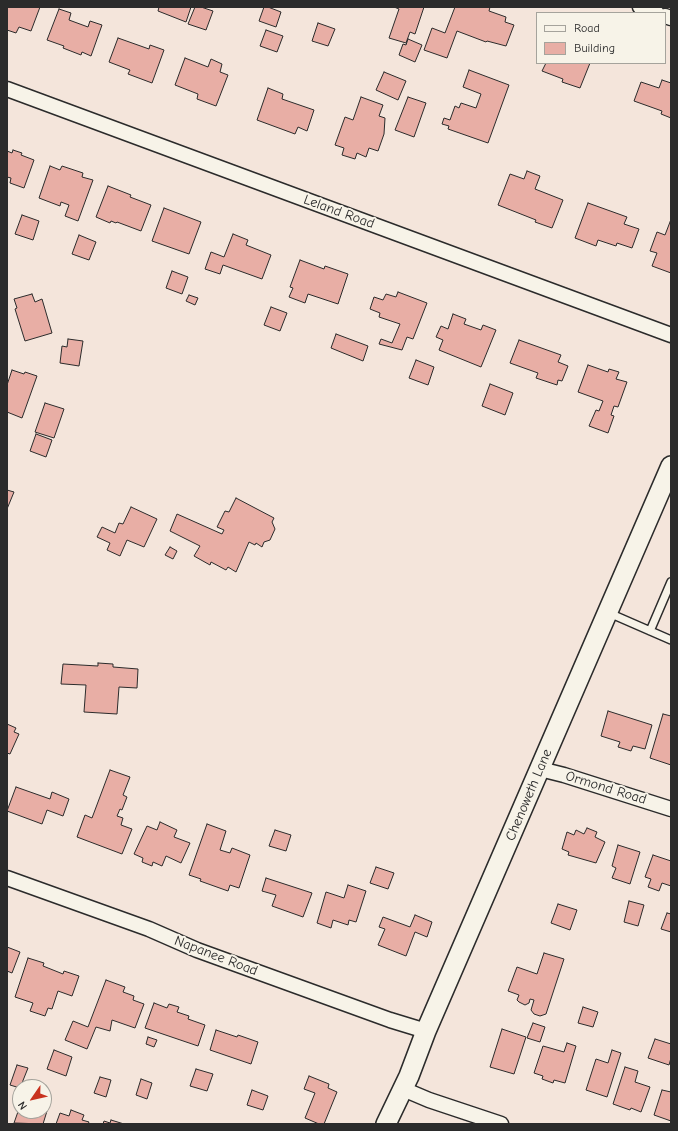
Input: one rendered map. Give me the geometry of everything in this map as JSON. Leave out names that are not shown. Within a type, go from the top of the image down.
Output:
[{"type":"main road","name":"Chenoweth Lane","points":[[386,1124],[403,1089],[426,1031],[608,612],[667,487],[671,466]]},
{"type":"street","points":[[640,7],[653,12]]},
{"type":"street","name":"Leland Road","points":[[7,89],[671,335]]},
{"type":"street","name":"Ormond Road","points":[[540,769],[671,808]]},
{"type":"street","name":"Napanee Road","points":[[7,878],[149,929],[196,950],[390,1020],[426,1031]]},
{"type":"street","points":[[403,1089],[429,1100],[501,1124]]},
{"type":"lane","points":[[650,631],[671,582]]},
{"type":"lane","points":[[608,612],[671,640]]},
{"type":"building","points":[[7,7],[40,7],[31,31],[19,27],[16,33],[7,30]]},
{"type":"building","points":[[159,7],[191,7],[186,22],[158,11]]},
{"type":"building","points":[[195,7],[201,7],[213,11],[206,30],[188,24]]},
{"type":"building","points":[[264,7],[281,12],[276,27],[259,21]]},
{"type":"building","points":[[394,7],[424,7],[415,34],[410,32],[406,43],[389,38],[399,9]]},
{"type":"building","points":[[455,7],[490,7],[489,11],[506,17],[505,22],[514,25],[506,46],[486,42],[457,31],[447,58],[424,50],[432,28],[445,33]]},
{"type":"building","points":[[59,9],[71,13],[69,20],[88,27],[90,21],[102,25],[91,56],[82,52],[81,55],[63,48],[64,46],[47,40]]},
{"type":"building","points":[[318,23],[335,29],[328,46],[312,41]]},
{"type":"building","points":[[266,30],[283,36],[277,52],[260,46]]},
{"type":"building","points":[[118,38],[149,49],[150,45],[164,50],[152,83],[128,74],[130,70],[109,62]]},
{"type":"building","points":[[408,39],[422,45],[415,62],[399,55],[403,44],[406,45]]},
{"type":"building","points":[[185,58],[208,67],[211,59],[222,64],[220,72],[228,75],[216,106],[197,99],[198,94],[175,85]]},
{"type":"building","points":[[546,64],[590,64],[580,88],[562,82],[563,79],[542,71]]},
{"type":"building","points":[[469,70],[509,85],[488,143],[448,129],[449,126],[442,124],[444,118],[450,120],[455,106],[459,108],[461,103],[476,108],[481,94],[463,87]]},
{"type":"building","points":[[384,72],[406,81],[398,100],[376,90]]},
{"type":"building","points":[[662,80],[671,83],[671,118],[661,114],[662,111],[634,101],[641,82],[659,88]]},
{"type":"building","points":[[268,88],[283,94],[282,99],[314,110],[307,131],[298,127],[295,134],[257,120]]},
{"type":"building","points":[[361,97],[383,105],[379,116],[385,118],[384,134],[378,151],[369,148],[366,157],[357,153],[355,159],[342,155],[344,148],[335,145],[345,117],[353,120]]},
{"type":"building","points":[[408,97],[426,103],[414,137],[395,130]]},
{"type":"building","points":[[13,150],[34,160],[24,188],[10,183],[11,178],[7,177],[7,151],[12,153]]},
{"type":"building","points":[[50,166],[60,170],[62,166],[83,173],[82,177],[93,180],[78,221],[65,216],[69,205],[61,202],[60,206],[39,198]]},
{"type":"building","points":[[527,171],[540,176],[535,189],[563,200],[552,228],[498,205],[510,174],[524,179]]},
{"type":"building","points":[[108,186],[151,205],[141,231],[117,222],[111,221],[110,223],[96,217]]},
{"type":"building","points":[[588,203],[627,217],[624,224],[639,229],[632,248],[617,243],[616,246],[598,240],[596,246],[575,238]]},
{"type":"building","points":[[164,208],[201,222],[189,254],[152,241]]},
{"type":"building","points":[[22,215],[39,221],[33,240],[15,234]]},
{"type":"building","points":[[670,222],[671,273],[652,266],[657,253],[650,251],[657,232],[665,235]]},
{"type":"building","points":[[233,234],[248,240],[246,245],[271,255],[262,279],[223,265],[220,274],[205,269],[211,252],[224,257]]},
{"type":"building","points":[[79,235],[96,242],[89,260],[72,254]]},
{"type":"building","points":[[300,260],[324,269],[325,266],[348,274],[338,304],[308,294],[305,303],[289,297],[293,288],[290,287]]},
{"type":"building","points":[[172,271],[188,277],[182,294],[166,288]]},
{"type":"building","points":[[398,292],[427,303],[413,339],[407,337],[402,350],[379,344],[381,339],[392,343],[400,324],[379,317],[380,313],[370,309],[374,297],[383,300],[386,294],[396,297]]},
{"type":"building","points":[[32,294],[35,302],[42,299],[52,333],[25,341],[15,309],[17,308],[14,299]]},
{"type":"building","points":[[189,295],[198,298],[195,305],[186,301]]},
{"type":"building","points":[[271,307],[287,313],[280,331],[264,325]]},
{"type":"building","points":[[453,314],[466,319],[464,324],[481,330],[483,325],[496,330],[481,367],[439,350],[443,340],[436,337],[441,326],[448,329]]},
{"type":"building","points":[[336,334],[368,346],[363,361],[331,348]]},
{"type":"building","points":[[68,339],[83,341],[79,366],[60,363],[62,346],[67,347]]},
{"type":"building","points":[[519,340],[561,355],[558,362],[568,366],[562,381],[558,380],[557,385],[536,378],[538,373],[510,363]]},
{"type":"building","points":[[416,360],[434,367],[428,385],[409,378]]},
{"type":"building","points":[[588,365],[608,372],[609,369],[619,372],[616,379],[627,382],[618,407],[614,406],[611,415],[614,416],[608,433],[589,426],[596,410],[599,411],[603,401],[578,392]]},
{"type":"building","points":[[12,370],[37,376],[22,418],[7,412],[7,385]]},
{"type":"building","points":[[490,384],[513,393],[505,415],[482,406]]},
{"type":"building","points":[[45,403],[64,409],[54,438],[35,432]]},
{"type":"building","points":[[36,434],[52,440],[46,457],[30,451]]},
{"type":"building","points":[[7,490],[14,492],[7,509]]},
{"type":"building","points":[[236,498],[274,518],[272,522],[275,529],[270,540],[264,542],[262,547],[256,543],[255,545],[249,542],[236,572],[228,567],[226,570],[211,562],[210,565],[194,556],[200,546],[170,531],[177,514],[222,534],[224,530],[217,527],[225,511],[229,512]]},
{"type":"building","points":[[131,507],[157,519],[144,547],[127,540],[120,556],[107,550],[110,543],[97,537],[102,527],[115,533],[119,523],[123,524]]},
{"type":"building","points":[[170,547],[177,551],[173,559],[165,555]]},
{"type":"building","points":[[98,663],[113,664],[113,667],[138,669],[137,688],[119,687],[117,714],[84,712],[86,685],[61,684],[63,664],[98,666]]},
{"type":"building","points":[[608,711],[652,725],[645,749],[633,746],[631,751],[618,747],[620,742],[601,736]]},
{"type":"building","points":[[663,714],[671,716],[671,765],[650,758]]},
{"type":"building","points":[[7,724],[16,728],[14,732],[19,734],[10,754],[7,753]]},
{"type":"building","points":[[110,770],[130,777],[123,795],[127,797],[122,810],[120,809],[117,816],[123,818],[121,825],[132,829],[122,854],[77,837],[85,815],[92,818]]},
{"type":"building","points":[[16,787],[50,799],[52,792],[69,799],[63,816],[47,810],[42,824],[7,811]]},
{"type":"building","points":[[160,822],[177,830],[174,837],[190,843],[181,863],[166,856],[162,866],[153,862],[152,866],[142,862],[143,858],[134,854],[147,826],[157,830]]},
{"type":"building","points":[[207,824],[226,831],[220,850],[230,853],[232,848],[250,855],[239,888],[230,885],[228,891],[200,881],[201,879],[189,875]]},
{"type":"building","points":[[587,828],[597,832],[595,837],[605,842],[596,863],[568,855],[569,852],[562,849],[567,832],[574,835],[576,830],[584,834]]},
{"type":"building","points":[[275,830],[291,835],[286,851],[269,846]]},
{"type":"building","points":[[618,845],[640,852],[630,884],[612,878],[616,868],[612,866]]},
{"type":"building","points":[[653,855],[671,861],[671,886],[662,883],[659,891],[648,887],[651,879],[645,877]]},
{"type":"building","points":[[376,867],[394,873],[388,889],[370,883]]},
{"type":"building","points":[[266,878],[312,893],[303,917],[272,906],[276,895],[262,891]]},
{"type":"building","points":[[348,885],[366,891],[356,922],[349,920],[348,925],[333,920],[331,928],[317,923],[326,892],[344,898]]},
{"type":"building","points":[[629,901],[644,905],[638,926],[624,922]]},
{"type":"building","points":[[558,904],[577,910],[570,930],[551,923]]},
{"type":"building","points":[[667,913],[671,914],[671,932],[661,929]]},
{"type":"building","points":[[415,915],[432,922],[427,937],[415,932],[406,956],[378,945],[385,929],[379,927],[383,917],[410,927]]},
{"type":"building","points":[[7,947],[20,952],[12,973],[7,971]]},
{"type":"building","points":[[544,953],[564,959],[546,1014],[540,1016],[534,1014],[531,1010],[534,1000],[530,999],[529,1003],[525,1005],[517,1000],[519,995],[508,991],[517,967],[537,974]]},
{"type":"building","points":[[28,958],[44,963],[43,966],[63,974],[64,971],[79,976],[72,996],[58,991],[52,1009],[48,1008],[45,1016],[30,1011],[33,1003],[15,997]]},
{"type":"building","points":[[106,980],[125,987],[123,992],[134,996],[133,1000],[144,1004],[135,1028],[112,1020],[110,1031],[96,1027],[87,1049],[65,1040],[73,1021],[88,1027]]},
{"type":"building","points":[[154,1003],[167,1008],[169,1004],[179,1007],[177,1012],[189,1016],[188,1019],[205,1025],[198,1046],[145,1028]]},
{"type":"building","points":[[583,1007],[598,1012],[593,1027],[578,1023]]},
{"type":"building","points":[[533,1023],[545,1027],[540,1042],[527,1038]]},
{"type":"building","points":[[502,1029],[526,1037],[514,1074],[490,1067]]},
{"type":"building","points":[[216,1030],[237,1037],[238,1035],[258,1042],[251,1064],[210,1050]]},
{"type":"building","points":[[148,1037],[157,1040],[154,1047],[146,1044]]},
{"type":"building","points":[[655,1039],[671,1044],[671,1058],[669,1065],[648,1058]]},
{"type":"building","points":[[567,1043],[576,1046],[565,1083],[554,1080],[553,1083],[542,1079],[543,1076],[534,1073],[543,1046],[564,1052]]},
{"type":"building","points":[[54,1050],[72,1057],[66,1076],[47,1069]]},
{"type":"building","points":[[612,1050],[621,1053],[607,1097],[586,1090],[596,1059],[608,1063]]},
{"type":"building","points":[[17,1065],[28,1068],[24,1079],[12,1079]]},
{"type":"building","points":[[625,1067],[638,1071],[635,1082],[650,1087],[641,1112],[613,1104]]},
{"type":"building","points":[[196,1069],[213,1074],[207,1091],[190,1086]]},
{"type":"building","points":[[309,1076],[329,1084],[328,1088],[337,1092],[324,1124],[319,1124],[305,1118],[315,1093],[304,1089]]},
{"type":"building","points":[[100,1077],[111,1080],[106,1097],[94,1093]]},
{"type":"building","points":[[141,1079],[152,1083],[147,1099],[136,1095]]},
{"type":"building","points":[[252,1090],[268,1096],[263,1110],[247,1105]]},
{"type":"building","points":[[662,1090],[671,1092],[671,1121],[654,1115]]},
{"type":"building","points":[[71,1110],[84,1115],[82,1120],[89,1122],[88,1124],[56,1124],[60,1113],[69,1116]]},
{"type":"building","points":[[15,1119],[45,1119],[43,1124],[14,1123]]},
{"type":"building","points":[[111,1120],[124,1124],[103,1124],[104,1121],[110,1123]]}]
